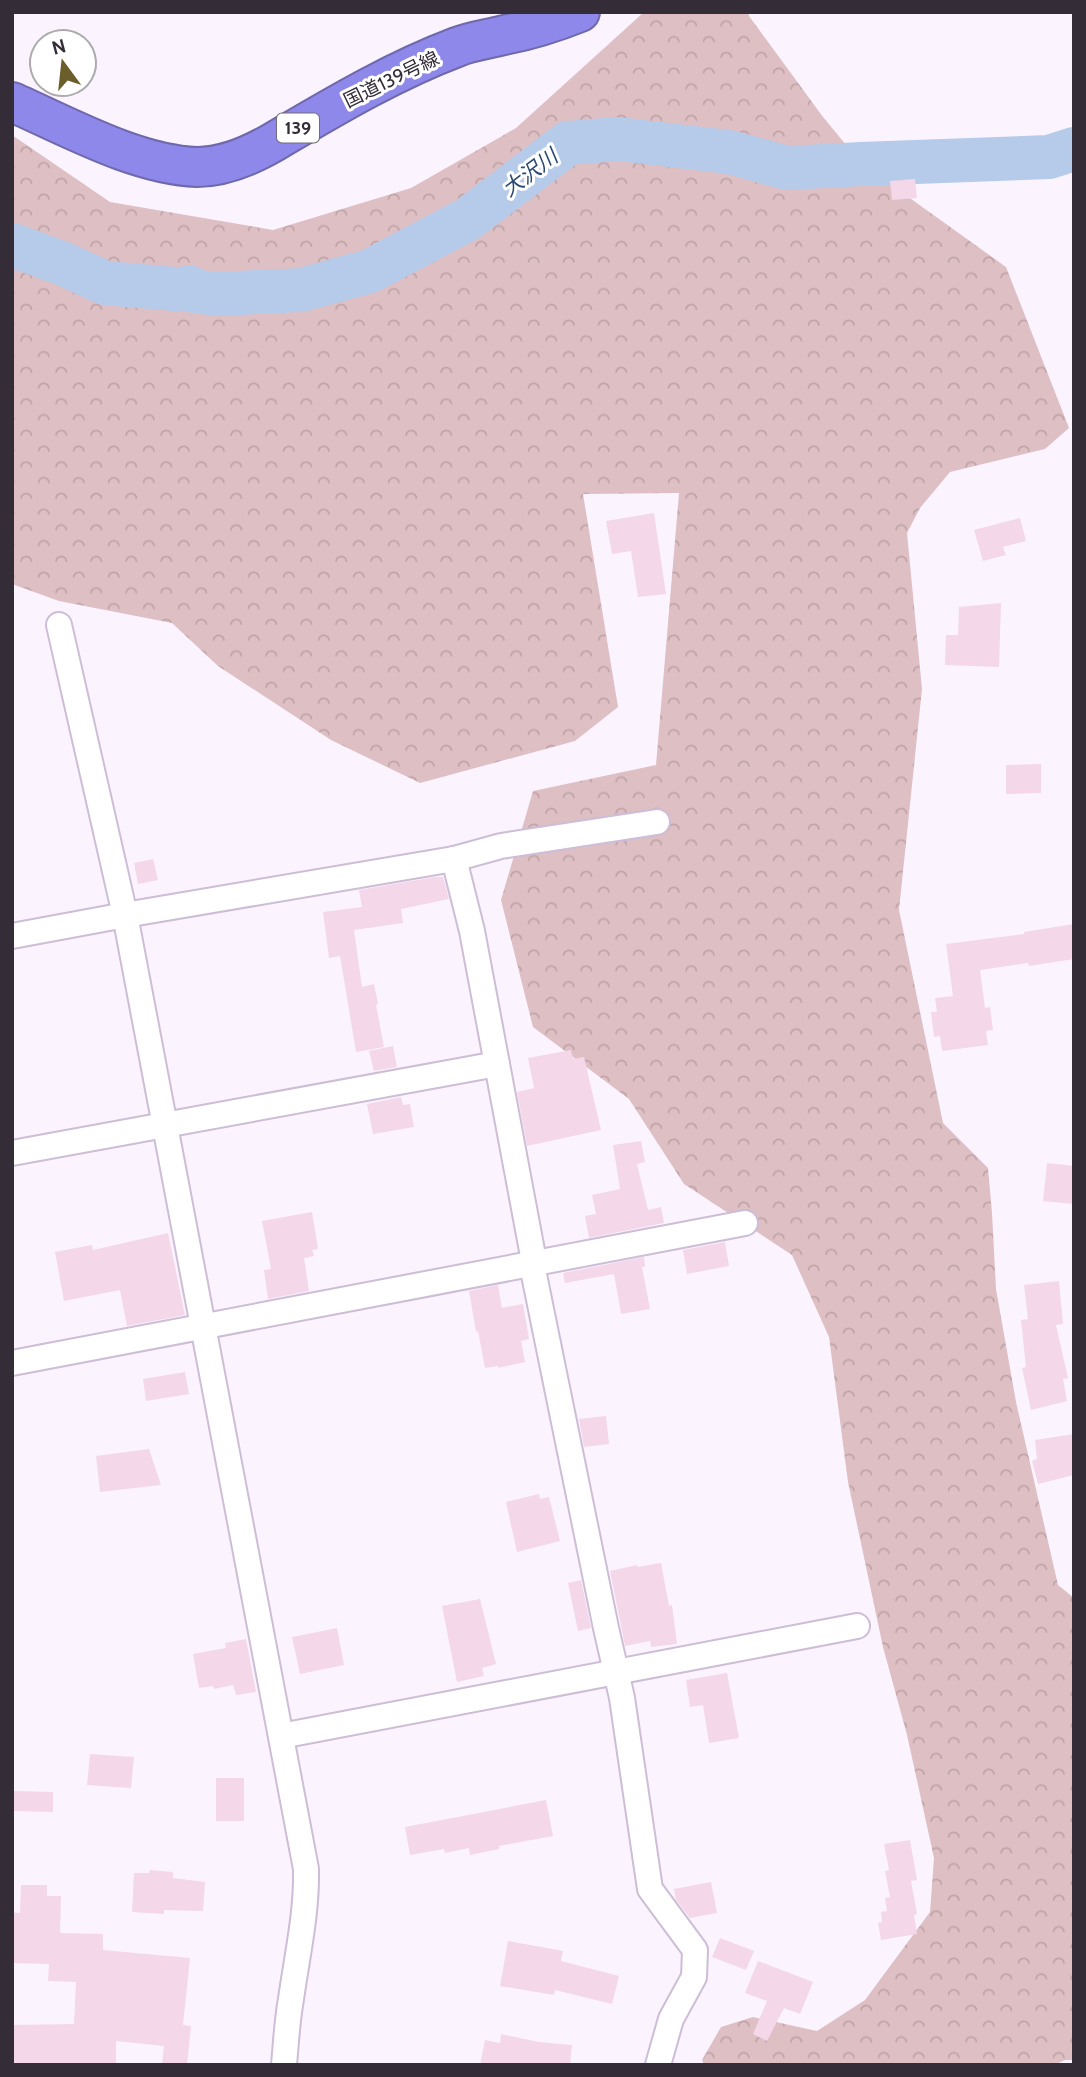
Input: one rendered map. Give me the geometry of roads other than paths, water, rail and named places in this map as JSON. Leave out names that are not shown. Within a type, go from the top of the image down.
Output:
[{"type":"highway","name":"国道139号線","points":[[12,102],[138,155],[199,167],[229,162],[267,147],[403,70],[460,46],[556,22],[580,12]]},
{"type":"street","points":[[59,625],[125,915],[306,1868],[300,1948],[290,2000],[284,2065]]},
{"type":"street","points":[[12,936],[454,859],[501,846],[657,822]]},
{"type":"street","points":[[454,859],[472,931],[533,1256],[532,1265],[622,1698],[650,1889],[695,1950],[694,1977],[670,2019],[658,2065]]},
{"type":"street","points":[[12,1153],[497,1064]]},
{"type":"street","points":[[12,1363],[745,1223]]},
{"type":"street","points":[[281,1735],[857,1626]]},
{"type":"waterway","name":"大沢川","points":[[12,245],[105,283],[186,290],[189,287],[193,291],[217,294],[301,290],[370,271],[468,219],[568,143],[618,139],[729,152],[788,168],[1049,157],[1074,149]]}]
